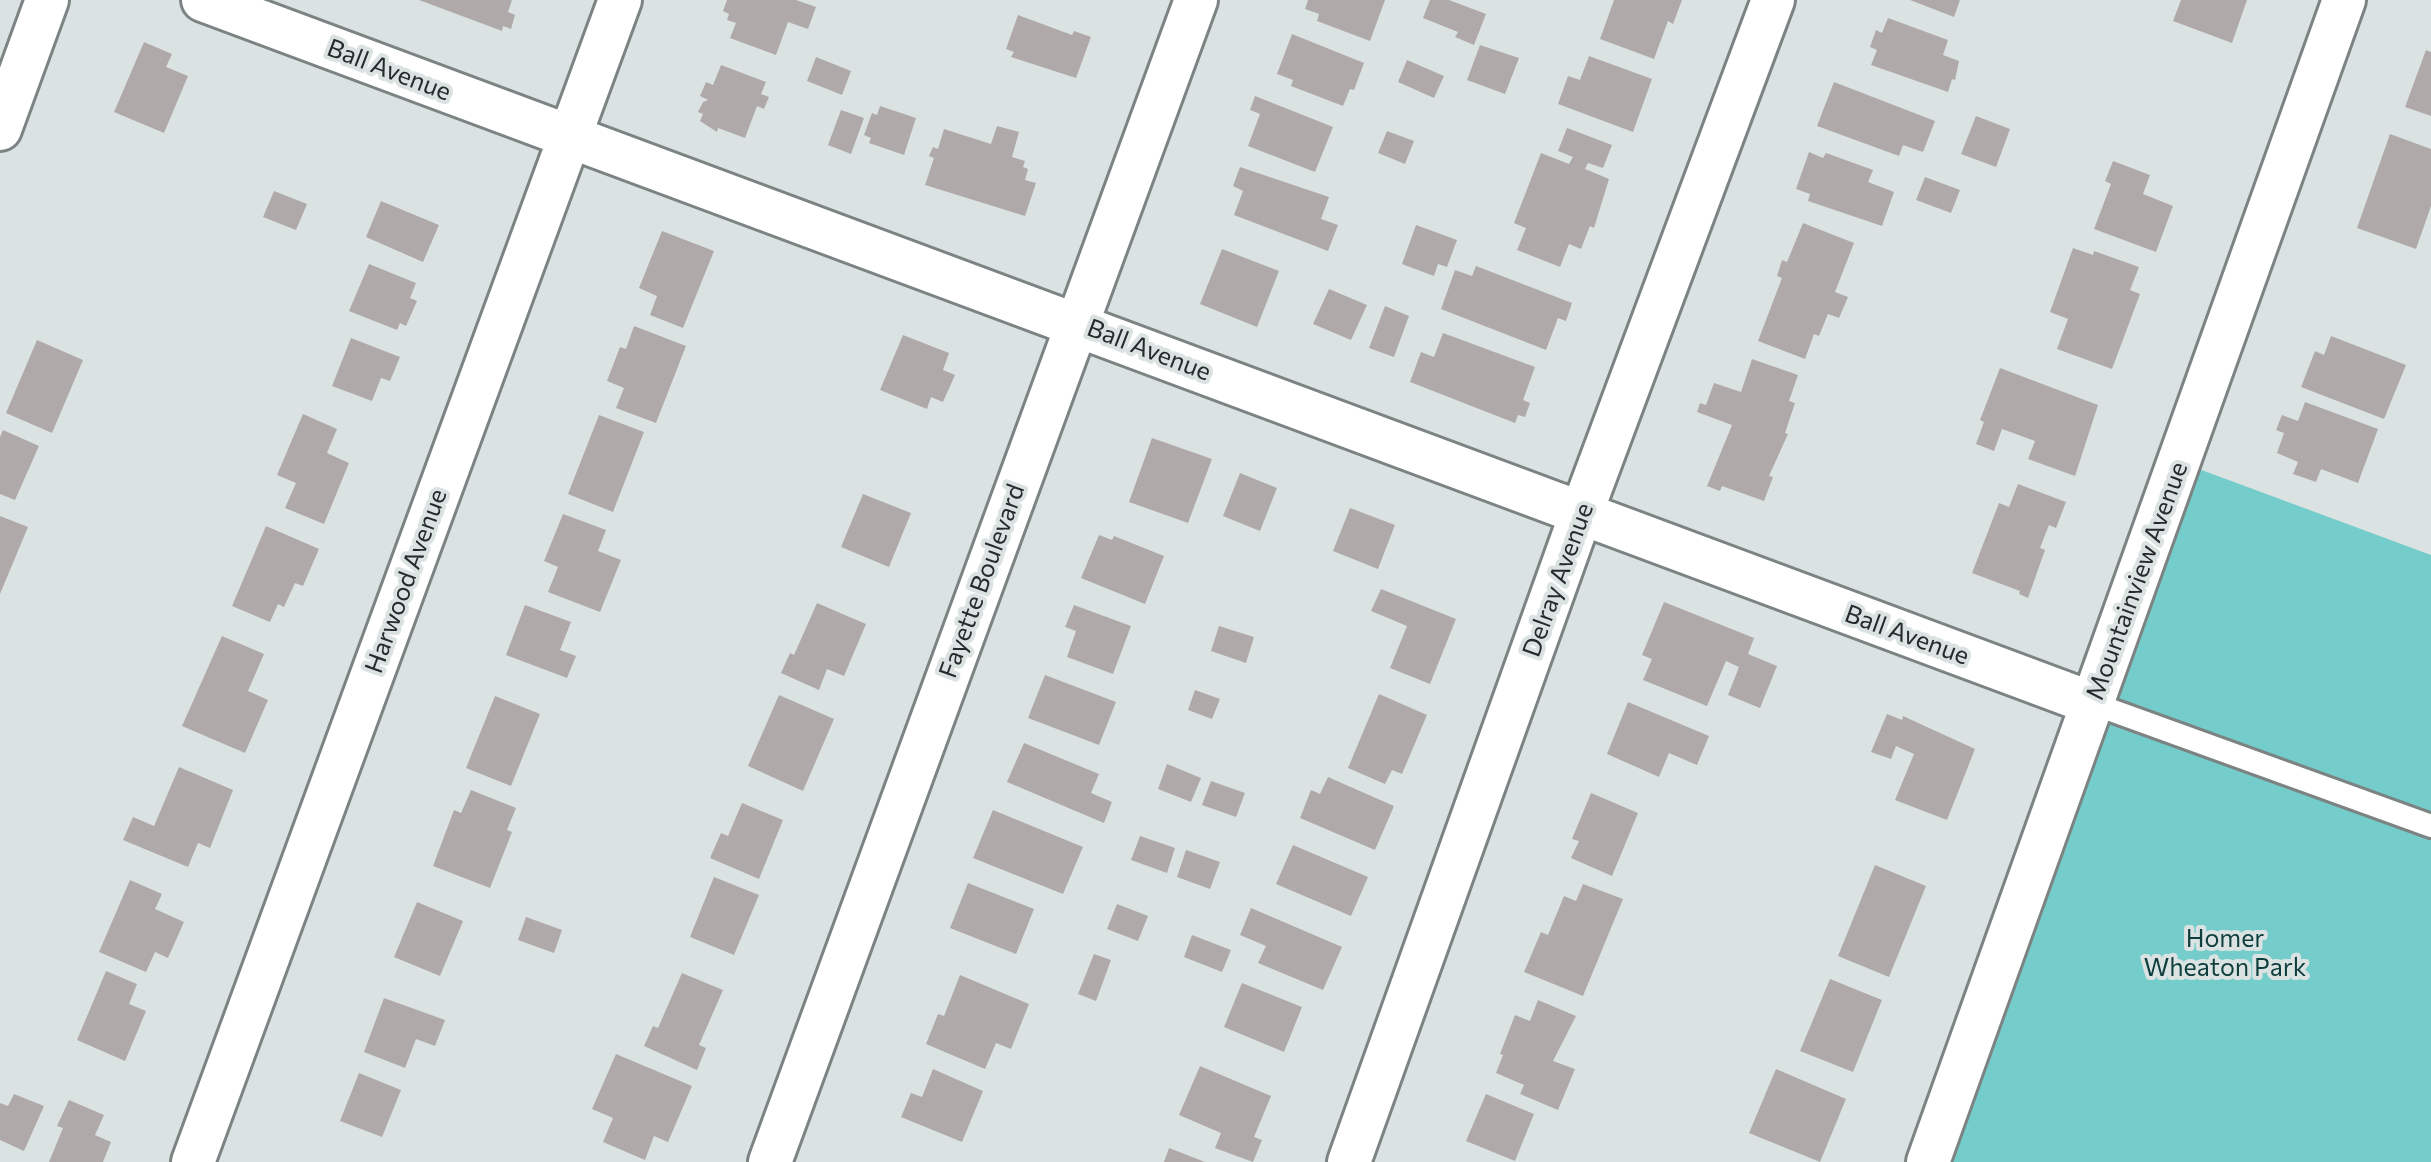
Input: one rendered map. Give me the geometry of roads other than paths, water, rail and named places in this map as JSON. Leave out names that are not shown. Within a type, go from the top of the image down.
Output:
[{"type":"street","points":[[0,129],[47,0]]},
{"type":"street","name":"Ball Avenue","points":[[203,0],[2094,704]]},
{"type":"street","name":"Harwood Avenue","points":[[193,1162],[620,0]]},
{"type":"street","name":"Fayette Boulevard","points":[[770,1162],[1196,0]]},
{"type":"street","name":"Delray Avenue","points":[[1348,1162],[1772,0]]},
{"type":"street","name":"Mountainview Avenue","points":[[1928,1162],[2344,0]]},
{"type":"lane","points":[[2094,704],[2431,826]]},
{"type":"park label","name":"Homer Wheaton Park","points":[[2225,954]]}]
